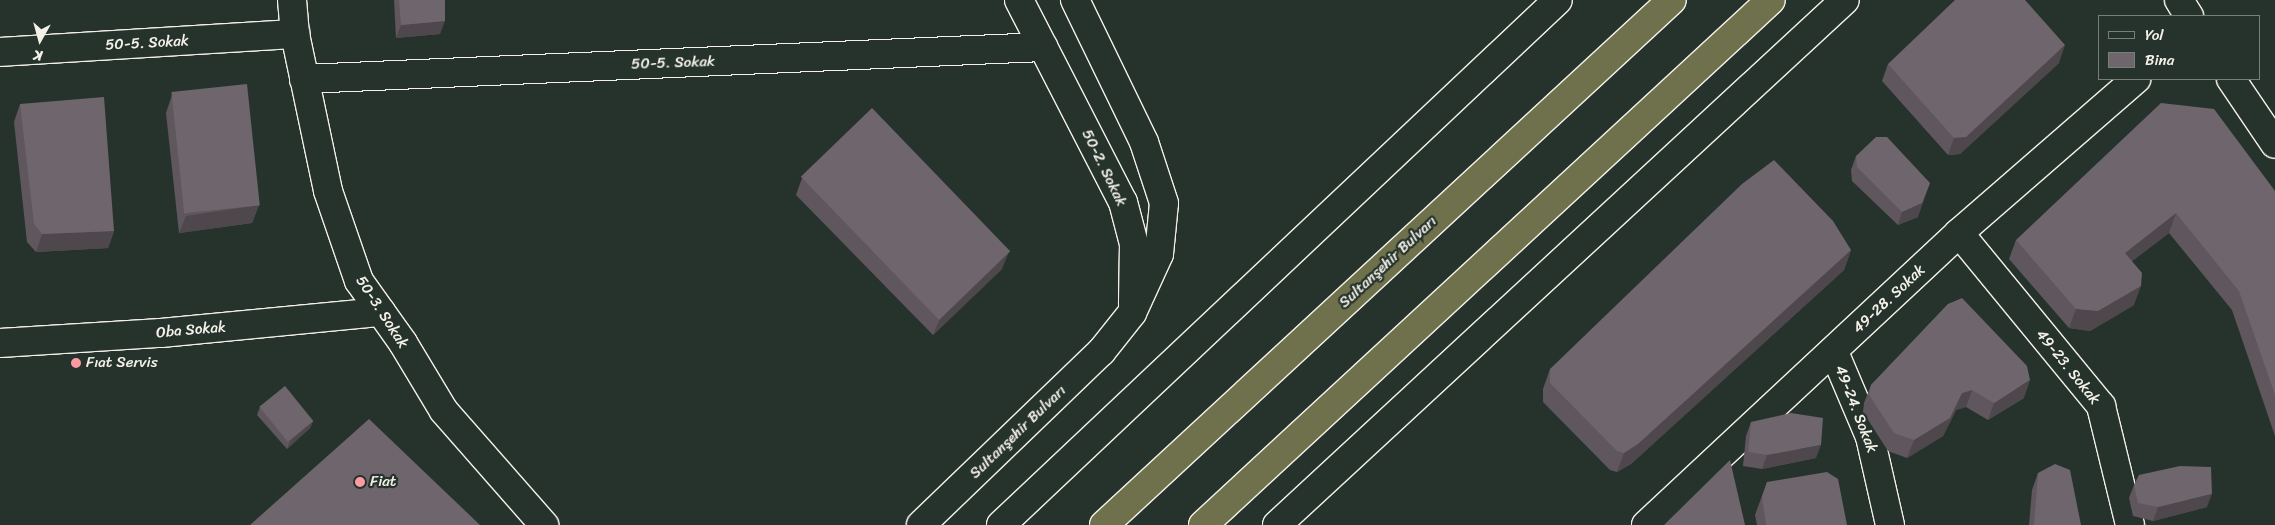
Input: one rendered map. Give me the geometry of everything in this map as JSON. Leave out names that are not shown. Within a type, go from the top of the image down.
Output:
[{"type":"highway","name":"Sultanşehir Bulvarı","points":[[1104,525],[1672,0]]},
{"type":"highway","points":[[1203,525],[1771,0]]},
{"type":"street","name":"50-3. Sokak","points":[[292,0],[295,34],[328,191],[359,281],[444,411],[544,525]]},
{"type":"street","name":"50-2. Sokak","points":[[1019,0],[1123,202],[1134,244],[1132,313]]},
{"type":"street","points":[[1076,0],[1144,142],[1164,203],[1159,254],[1132,313]]},
{"type":"street","points":[[1001,525],[1558,0]]},
{"type":"street","points":[[1277,525],[1845,0]]},
{"type":"street","points":[[2179,0],[2188,15]]},
{"type":"street","name":"50-5. Sokak","points":[[0,52],[295,34]]},
{"type":"street","name":"50-5. Sokak","points":[[304,78],[1043,47]]},
{"type":"street","name":"49-28. Sokak","points":[[1646,525],[1834,352],[1959,233],[2135,80]]},
{"type":"street","points":[[2232,80],[2275,144]]},
{"type":"street","name":"49-23. Sokak","points":[[1959,233],[2101,406],[2130,525]]},
{"type":"street","name":"Oba Sokak","points":[[0,342],[161,333],[381,312]]},
{"type":"street","name":"Sultanşehir Bulvarı","points":[[921,525],[1101,352],[1132,313]]},
{"type":"street","name":"49-24. Sokak","points":[[1834,352],[1870,437],[1890,525]]},
{"type":"building","points":[[399,0],[445,0],[445,21],[401,25]]},
{"type":"building","points":[[1955,0],[2025,0],[2065,45],[1966,137],[1954,138],[1888,64]]},
{"type":"building","points":[[247,84],[260,205],[184,213],[171,92]]},
{"type":"building","points":[[104,97],[114,231],[42,234],[34,224],[20,104]]},
{"type":"building","points":[[2161,103],[2214,109],[2275,191],[2275,395],[2239,291],[2176,213],[2125,253],[2142,273],[2141,286],[2098,311],[2076,309],[2016,240]]},
{"type":"building","points":[[872,108],[1010,251],[939,320],[801,177]]},
{"type":"building","points":[[1876,137],[1887,137],[1930,183],[1922,203],[1902,212],[1857,167],[1856,156]]},
{"type":"building","points":[[1774,160],[1833,221],[1851,250],[1638,444],[1624,453],[1617,451],[1550,383],[1550,369],[1742,184]]},
{"type":"building","points":[[1962,298],[2027,366],[2030,380],[1994,403],[1972,390],[1962,393],[1950,418],[1914,440],[1894,433],[1869,395],[1871,385],[1948,304]]},
{"type":"building","points":[[285,386],[313,421],[288,442],[259,407]]},
{"type":"building","points":[[1791,413],[1823,418],[1821,445],[1767,455],[1748,452],[1751,422]]},
{"type":"building","name":"Fiat","points":[[369,419],[480,525],[250,525]]},
{"type":"building","points":[[1730,460],[1745,525],[1664,525]]},
{"type":"building","points":[[2055,464],[2070,470],[2081,525],[2034,525],[2038,473]]},
{"type":"building","points":[[2180,466],[2211,467],[2212,494],[2158,507],[2138,503],[2134,485],[2139,475]]},
{"type":"building","points":[[1827,472],[1838,479],[1847,525],[1766,525],[1762,497],[1767,482]]},
{"type":"place","name":"Fıat Servis","points":[[76,363]]},
{"type":"place","name":"Fiat","points":[[360,482]]}]
